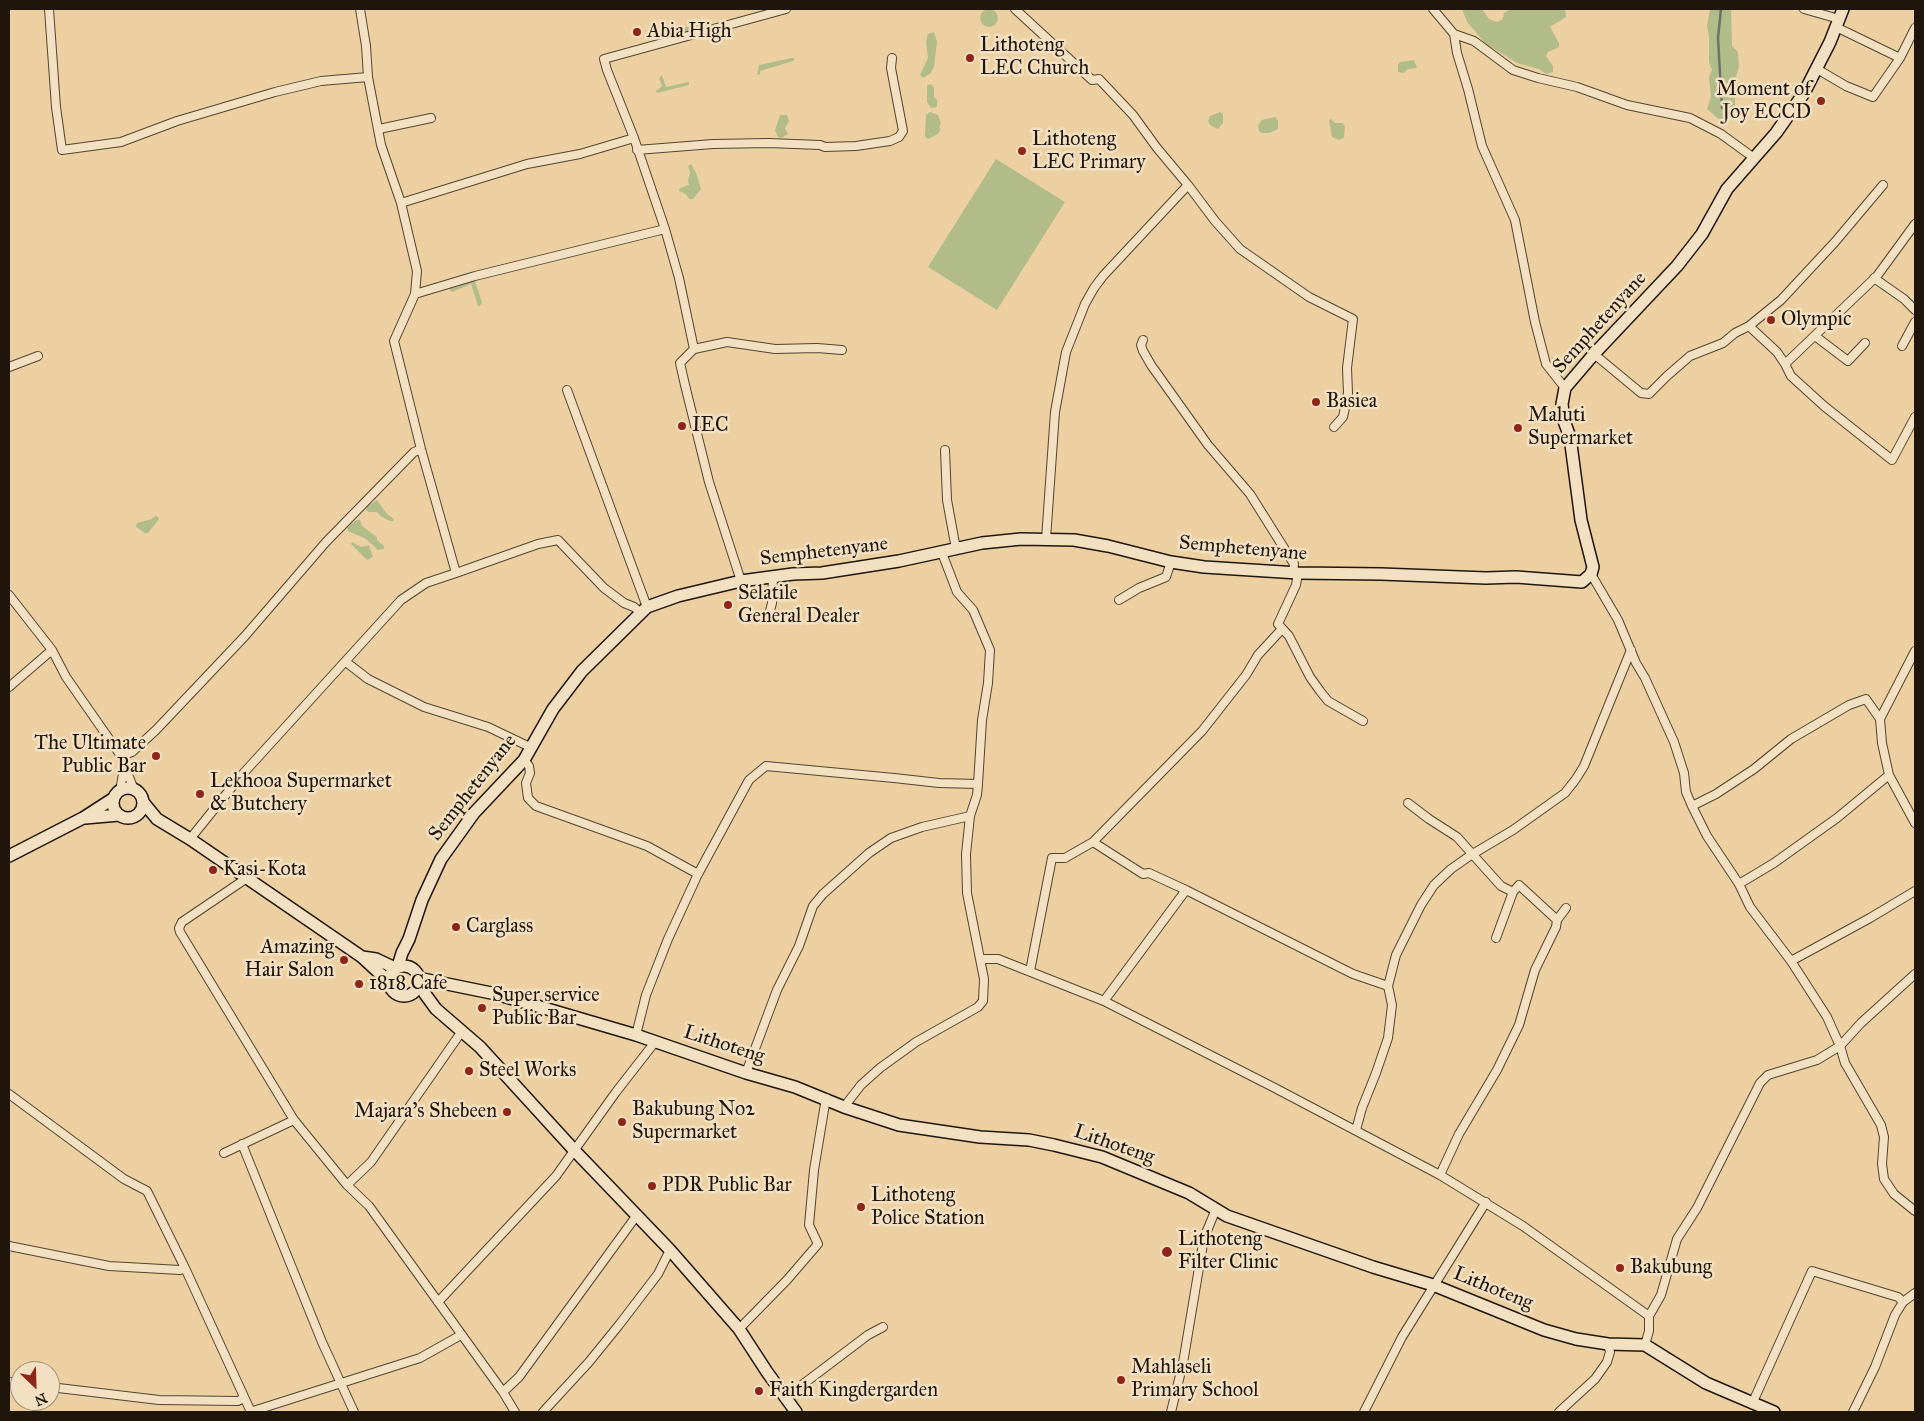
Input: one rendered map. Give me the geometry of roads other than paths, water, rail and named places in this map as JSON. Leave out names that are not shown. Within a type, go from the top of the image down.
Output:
[{"type":"main road","name":"Semphetenyane","points":[[397,967],[422,900],[441,859],[474,813],[524,760],[554,709],[582,671],[644,610],[678,596],[741,581],[793,574],[822,573],[942,553],[982,543],[1021,539],[1074,540],[1108,546],[1171,562],[1204,567],[1296,573],[1478,578],[1516,577],[1582,582],[1591,574],[1593,567],[1580,520],[1570,437],[1564,421],[1562,404],[1565,388],[1594,354],[1677,266],[1702,234],[1737,175],[1754,158],[1793,110],[1817,69],[1839,18]]},
{"type":"main road","points":[[9,856],[84,818],[125,789],[134,790],[140,795],[142,802],[141,810],[135,816]]},
{"type":"main road","points":[[117,795],[114,807],[119,815]]},
{"type":"main road","points":[[142,802],[156,819],[190,839],[362,957],[388,981],[393,992],[436,1009]]},
{"type":"main road","points":[[84,818],[119,815],[127,818],[135,816],[156,819]]},
{"type":"main road","points":[[409,939],[417,976],[425,994],[436,1009],[480,1047],[574,1150],[670,1250],[739,1329],[766,1372],[796,1412]]},
{"type":"main road","points":[[362,957],[376,959],[397,967]]},
{"type":"main road","points":[[388,981],[390,975],[397,967],[404,965],[417,976]]},
{"type":"main road","points":[[407,996],[415,991],[417,976]]},
{"type":"main road","name":"Lithoteng","points":[[417,976],[496,994],[636,1035],[746,1073],[795,1087],[826,1098],[844,1107],[899,1126],[980,1137],[1029,1140],[1102,1158],[1189,1193],[1227,1216],[1247,1224],[1433,1285],[1544,1330],[1576,1340],[1608,1344],[1645,1345]]},
{"type":"main road","points":[[1645,1345],[1706,1383],[1774,1412]]},
{"type":"street","points":[[49,9],[56,107],[62,150],[122,142],[177,121],[275,92],[321,81],[368,77]]},
{"type":"street","points":[[360,9],[366,46],[368,77],[381,145],[401,203],[417,271],[415,294],[394,342],[421,449],[456,573]]},
{"type":"street","points":[[694,349],[679,278],[665,229],[634,138],[604,59],[786,9]]},
{"type":"street","points":[[1015,9],[1092,80],[1099,79],[1128,108],[1215,221],[1240,249],[1309,298],[1354,319],[1347,368],[1348,393],[1343,417],[1334,427]]},
{"type":"street","points":[[1433,9],[1454,34],[1474,41],[1513,70],[1577,87],[1627,105],[1690,118],[1721,134],[1754,158]]},
{"type":"street","points":[[1804,9],[1839,18],[1900,58]]},
{"type":"street","points":[[1817,69],[1846,86],[1873,97],[1900,58],[1915,28]]},
{"type":"street","points":[[1454,34],[1457,53],[1482,146],[1515,220],[1535,322],[1546,364],[1565,388]]},
{"type":"street","points":[[637,150],[713,144],[769,143],[820,144],[825,147],[856,146],[890,141],[899,137],[903,131],[891,68],[892,58]]},
{"type":"street","points":[[378,129],[431,118]]},
{"type":"street","points":[[401,203],[527,164],[580,154],[634,138]]},
{"type":"street","points":[[1046,539],[1054,412],[1066,352],[1085,304],[1103,276],[1188,185]]},
{"type":"street","points":[[1594,354],[1642,393],[1648,394],[1690,356],[1723,343],[1735,333],[1749,326],[1781,300],[1835,242],[1883,185]]},
{"type":"street","points":[[1785,364],[1874,278],[1915,224]]},
{"type":"street","points":[[415,294],[568,252],[665,229]]},
{"type":"street","points":[[1874,278],[1904,299],[1915,310]]},
{"type":"street","points":[[1902,346],[1915,322]]},
{"type":"street","points":[[1749,326],[1777,352],[1792,376],[1824,406],[1892,460],[1915,417]]},
{"type":"street","points":[[1815,336],[1848,361],[1865,343]]},
{"type":"street","points":[[1142,340],[1141,345],[1151,366],[1203,438],[1250,494],[1294,564],[1296,585],[1278,624],[1289,636],[1310,677],[1328,701],[1363,721]]},
{"type":"street","points":[[741,581],[709,482],[680,363],[694,349],[727,342],[775,349],[817,348],[842,350]]},
{"type":"street","points":[[9,367],[38,356]]},
{"type":"street","points":[[567,390],[644,610]]},
{"type":"street","points":[[121,756],[132,752],[156,730],[245,636],[326,542],[414,452],[421,449]]},
{"type":"street","points":[[945,450],[947,500],[956,549]]},
{"type":"street","points":[[190,839],[240,778],[401,600],[426,582],[538,544],[558,540],[604,588],[624,603],[644,610]]},
{"type":"street","points":[[844,1107],[861,1085],[880,1068],[937,1030],[978,1007],[983,1002],[984,979],[967,893],[966,854],[970,816],[977,796],[982,720],[988,683],[990,650],[973,610],[957,592],[942,553]]},
{"type":"street","points":[[1119,600],[1139,588],[1166,577],[1171,562]]},
{"type":"street","points":[[1591,574],[1618,620],[1630,650],[1674,742],[1684,773],[1686,792],[1692,806],[1708,836],[1739,884],[1754,913],[1790,961],[1827,1017],[1840,1046],[1845,1063],[1880,1125],[1884,1137],[1882,1164],[1884,1180],[1894,1194],[1915,1211]]},
{"type":"street","points":[[768,619],[772,603],[773,577]]},
{"type":"street","points":[[9,595],[52,650],[66,677],[121,756],[134,790]]},
{"type":"street","points":[[1030,971],[1052,858],[1065,858],[1093,842],[1202,730],[1246,675],[1258,655],[1282,629]]},
{"type":"street","points":[[9,687],[52,650]]},
{"type":"street","points":[[1356,1130],[1362,1108],[1388,1038],[1392,1005],[1388,986],[1396,955],[1421,905],[1434,885],[1451,869],[1471,854],[1513,830],[1565,793],[1576,780],[1584,766],[1630,650]]},
{"type":"street","points":[[1880,719],[1915,651]]},
{"type":"street","points":[[346,662],[368,679],[424,707],[488,727],[530,747]]},
{"type":"street","points":[[1692,806],[1716,794],[1754,769],[1791,738],[1849,705],[1866,699],[1880,719],[1882,743],[1889,775],[1915,823]]},
{"type":"street","points":[[524,760],[529,766],[530,773],[526,784],[528,798],[536,806],[647,846],[698,874]]},
{"type":"street","points":[[117,795],[124,766]]},
{"type":"street","points":[[636,1035],[649,987],[668,938],[698,874],[749,780],[766,766],[939,783],[978,784]]},
{"type":"street","points":[[1739,884],[1774,863],[1837,818],[1889,775]]},
{"type":"street","points":[[1408,802],[1429,819],[1457,837],[1501,886],[1513,892]]},
{"type":"street","points":[[746,1073],[777,990],[798,946],[813,906],[823,894],[869,853],[891,838],[922,827],[970,816]]},
{"type":"street","points":[[1093,842],[1143,874],[1149,873],[1186,890],[1353,974],[1388,986]]},
{"type":"street","points":[[247,878],[182,922],[179,928],[180,932],[294,1120],[347,1185],[369,1206],[503,1392],[515,1412]]},
{"type":"street","points":[[1496,938],[1513,892],[1519,885],[1557,920]]},
{"type":"street","points":[[1104,1001],[1186,890]]},
{"type":"street","points":[[1790,961],[1870,918],[1915,890]]},
{"type":"street","points":[[1440,1176],[1459,1134],[1497,1070],[1519,1025],[1535,970],[1556,927],[1557,920],[1566,908]]},
{"type":"street","points":[[981,959],[998,959],[1104,1001],[1356,1130],[1486,1202],[1523,1226],[1649,1316]]},
{"type":"street","points":[[1645,1345],[1649,1331],[1649,1316],[1661,1295],[1677,1239],[1697,1208],[1760,1083],[1768,1075],[1811,1062],[1825,1056],[1840,1046],[1861,1023],[1915,974]]},
{"type":"street","points":[[347,1185],[371,1162],[462,1031]]},
{"type":"street","points":[[438,1302],[556,1176],[655,1042]]},
{"type":"street","points":[[9,1094],[124,1179],[147,1191],[185,1268],[250,1412],[420,1358],[460,1334]]},
{"type":"street","points":[[739,1329],[787,1280],[818,1244],[809,1225],[814,1170],[826,1098]]},
{"type":"street","points":[[224,1153],[294,1120]]},
{"type":"street","points":[[242,1144],[354,1412]]},
{"type":"street","points":[[1364,1412],[1402,1337],[1486,1202]]},
{"type":"street","points":[[1171,1412],[1183,1363],[1204,1238],[1216,1210]]},
{"type":"street","points":[[503,1392],[519,1377],[637,1215]]},
{"type":"street","points":[[9,1246],[57,1254],[109,1266],[180,1270],[185,1268]]},
{"type":"street","points":[[543,1412],[589,1362],[619,1325],[658,1274],[670,1250]]},
{"type":"street","points":[[1752,1404],[1812,1271],[1898,1297],[1903,1302]]},
{"type":"street","points":[[1853,1412],[1875,1367],[1895,1315],[1903,1302],[1915,1293]]},
{"type":"street","points":[[786,1397],[868,1335],[883,1327]]},
{"type":"street","points":[[1559,1412],[1595,1379],[1607,1362],[1610,1352],[1608,1344]]},
{"type":"street","points":[[60,1388],[159,1400],[238,1401],[244,1398]]},
{"type":"waterway","points":[[1721,9],[1718,38],[1722,108]]},
{"type":"place","name":"Abia High","points":[[637,32]]},
{"type":"place","name":"Lithoteng LEC Church","points":[[970,58]]},
{"type":"place","name":"Moment of Joy ECCD","points":[[1821,101]]},
{"type":"place","name":"Lithoteng LEC Primary","points":[[1022,151]]},
{"type":"place","name":"Olympic","points":[[1771,320]]},
{"type":"place","name":"Basiea","points":[[1316,402]]},
{"type":"place","name":"IEC","points":[[682,426]]},
{"type":"place","name":"Maluti Supermarket","points":[[1518,428]]},
{"type":"place","name":"Selatile General Dealer","points":[[728,605]]},
{"type":"place","name":"The Ultimate Public Bar","points":[[156,756]]},
{"type":"place","name":"Lekhooa Supermarket & Butchery","points":[[200,794]]},
{"type":"place","name":"Kasi-Kota","points":[[213,870]]},
{"type":"place","name":"Carglass","points":[[456,927]]},
{"type":"place","name":"Amazing Hair Salon","points":[[344,960]]},
{"type":"place","name":"1818 Cafe","points":[[359,984]]},
{"type":"place","name":"Super service Public Bar","points":[[482,1008]]},
{"type":"place","name":"Steel Works","points":[[469,1071]]},
{"type":"place","name":"Majara's Shebeen","points":[[507,1112]]},
{"type":"place","name":"Bakubung No2 Supermarket","points":[[622,1122]]},
{"type":"place","name":"PDR Public Bar","points":[[652,1186]]},
{"type":"place","name":"Lithoteng Police Station","points":[[861,1207]]},
{"type":"place","name":"Lithoteng Filter Clinic","points":[[1167,1252]]},
{"type":"place","name":"Bakubung","points":[[1620,1268]]},
{"type":"place","name":"Mahlaseli Primary School","points":[[1121,1380]]},
{"type":"place","name":"Faith Kingdergarden","points":[[759,1391]]}]
